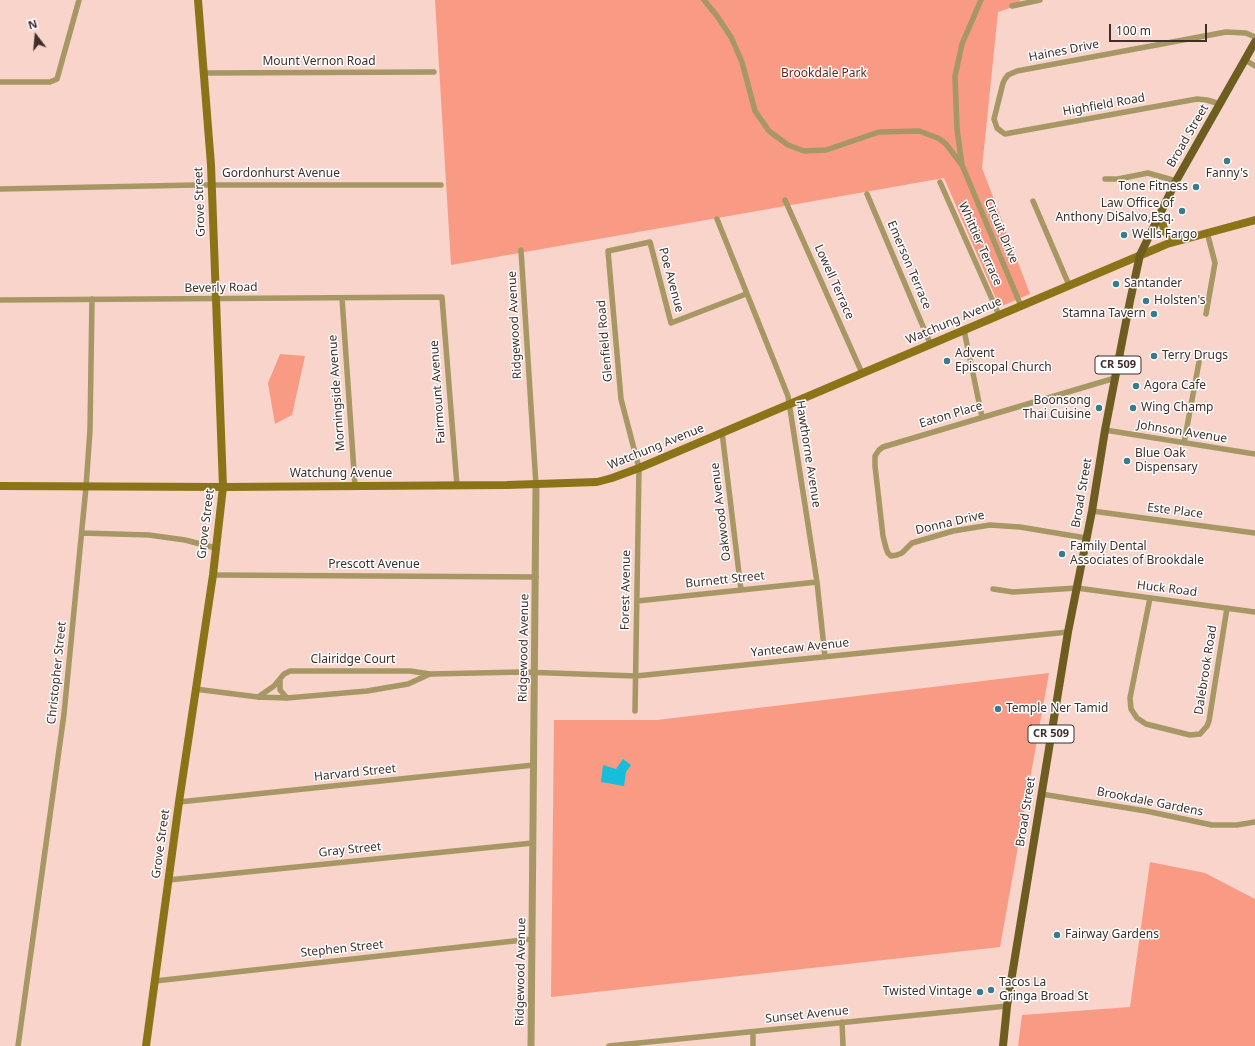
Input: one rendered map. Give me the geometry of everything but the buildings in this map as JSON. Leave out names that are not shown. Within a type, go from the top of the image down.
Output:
[{"type":"main road","name":"Grove Street","points":[[146,1046],[168,880],[216,548],[223,487],[211,185],[198,0]]},
{"type":"main road","name":"Broad Street","points":[[1003,1046],[1007,1006],[1068,632],[1092,512],[1105,430],[1140,255],[1176,181],[1255,42]]},
{"type":"main road","points":[[1160,215],[1165,232],[1172,237],[1188,237]]},
{"type":"main road","name":"Watchung Avenue","points":[[0,486],[457,486],[536,485],[597,482],[639,468],[1166,244],[1255,220]]},
{"type":"street","points":[[0,82],[50,82],[57,79],[79,0]]},
{"type":"street","points":[[704,0],[731,37],[742,62],[755,110],[769,132],[788,145],[804,151],[826,150],[879,132],[919,131],[938,138],[946,144],[962,165]]},
{"type":"street","points":[[962,165],[957,129],[955,76],[962,44],[981,0]]},
{"type":"street","points":[[1012,6],[1024,2],[1040,0]]},
{"type":"street","name":"Haines Drive","points":[[995,124],[994,118],[1003,83],[1008,75],[1018,71],[1226,32],[1246,34],[1255,37]]},
{"type":"street","points":[[1245,60],[1255,66]]},
{"type":"street","name":"Mount Vernon Road","points":[[204,73],[434,72]]},
{"type":"street","name":"Highfield Road","points":[[995,124],[997,128],[1005,134],[1196,100],[1207,100],[1220,104]]},
{"type":"street","name":"Circuit Drive","points":[[962,165],[1021,306]]},
{"type":"street","points":[[1106,179],[1118,179],[1148,173],[1176,181]]},
{"type":"street","name":"Whittier Terrace","points":[[940,182],[999,315]]},
{"type":"street","name":"Gordonhurst Avenue","points":[[0,189],[211,185],[441,185]]},
{"type":"street","name":"Emerson Terrace","points":[[867,194],[930,344]]},
{"type":"street","name":"Lowell Terrace","points":[[785,200],[862,373]]},
{"type":"street","points":[[1033,201],[1069,285]]},
{"type":"street","name":"Hawthorne Avenue","points":[[717,219],[790,404],[816,582],[825,657]]},
{"type":"street","points":[[1206,232],[1215,263],[1206,314]]},
{"type":"street","name":"Poe Avenue","points":[[650,242],[671,323],[746,294]]},
{"type":"street","name":"Glenfield Road","points":[[639,468],[620,399],[608,251],[650,242]]},
{"type":"street","name":"Ridgewood Avenue","points":[[521,250],[536,485],[531,1046]]},
{"type":"street","name":"Beverly Road","points":[[0,300],[442,297]]},
{"type":"street","name":"Fairmount Avenue","points":[[442,297],[457,486]]},
{"type":"street","name":"Morningside Avenue","points":[[342,298],[355,486]]},
{"type":"street","name":"Christopher Street","points":[[18,1046],[64,714],[82,534],[90,430],[92,299]]},
{"type":"street","points":[[964,330],[982,418]]},
{"type":"street","points":[[1184,443],[1199,362]]},
{"type":"street","name":"Eaton Place","points":[[883,536],[875,456],[883,447],[1115,378]]},
{"type":"street","name":"Johnson Avenue","points":[[1105,430],[1255,454]]},
{"type":"street","name":"Oakwood Avenue","points":[[722,432],[741,590]]},
{"type":"street","name":"Forest Avenue","points":[[636,711],[639,468]]},
{"type":"street","name":"Este Place","points":[[1092,512],[1255,532]]},
{"type":"street","name":"Donna Drive","points":[[883,536],[888,553],[891,556],[902,553],[912,543],[953,531],[990,525],[1020,527],[1086,538]]},
{"type":"street","points":[[82,534],[149,535],[185,540],[216,548]]},
{"type":"street","name":"Prescott Avenue","points":[[212,575],[536,577]]},
{"type":"street","name":"Burnett Street","points":[[637,601],[816,582]]},
{"type":"street","name":"Huck Road","points":[[993,589],[1014,592],[1077,588],[1255,612]]},
{"type":"street","name":"Dalebrook Road","points":[[1150,598],[1130,698],[1131,709],[1137,718],[1146,724],[1190,735],[1200,734],[1207,726],[1209,721],[1227,608]]},
{"type":"street","name":"Yantecaw Avenue","points":[[535,672],[636,676],[653,675],[1068,632]]},
{"type":"street","name":"Clairidge Court","points":[[258,697],[274,686],[284,674],[290,671],[410,671],[430,674],[535,672]]},
{"type":"street","name":"Clairidge Court","points":[[195,689],[258,697],[287,698],[367,691],[408,684],[430,674]]},
{"type":"street","points":[[280,679],[280,690],[287,698]]},
{"type":"street","name":"Harvard Street","points":[[179,802],[534,765]]},
{"type":"street","name":"Brookdale Gardens","points":[[1041,794],[1146,811],[1212,824],[1237,825],[1255,822]]},
{"type":"street","name":"Gray Street","points":[[168,880],[533,843]]},
{"type":"street","name":"Stephen Street","points":[[155,981],[532,939]]},
{"type":"street","name":"Sunset Avenue","points":[[609,1046],[657,1043],[842,1022],[1007,1006]]},
{"type":"street","points":[[842,1022],[843,1046]]},
{"type":"street","points":[[753,1032],[753,1046]]},
{"type":"green space","name":"Brookdale Park","points":[[435,0],[1020,0],[1019,5],[998,12],[982,168],[1030,294],[1002,306],[998,303],[944,178],[451,265]]},
{"type":"green space","points":[[280,354],[305,356],[292,415],[275,424],[268,383]]},
{"type":"green space","points":[[1049,673],[1000,947],[551,997],[554,720],[657,720]]},
{"type":"green space","points":[[1150,862],[1205,873],[1255,899],[1255,1046],[1018,1046],[1022,1015],[1130,1007]]},
{"type":"water","points":[[623,759],[631,765],[626,772],[624,786],[601,782],[603,765],[616,769]]},
{"type":"place","name":"Fanny's","points":[[1227,161]]},
{"type":"place","name":"Tone Fitness","points":[[1196,187]]},
{"type":"place","name":"Law Office of Anthony DiSalvo,Esq.","points":[[1182,211]]},
{"type":"place","name":"Wells Fargo","points":[[1124,235]]},
{"type":"place","name":"Santander","points":[[1116,284]]},
{"type":"place","name":"Holsten's","points":[[1146,301]]},
{"type":"place","name":"Stamna Tavern","points":[[1154,314]]},
{"type":"place","name":"Terry Drugs","points":[[1154,356]]},
{"type":"place","name":"Advent Episcopal Church","points":[[947,361]]},
{"type":"place","name":"Agora Cafe","points":[[1136,386]]},
{"type":"place","name":"Boonsong Thai Cuisine","points":[[1099,408]]},
{"type":"place","name":"Wing Champ","points":[[1133,408]]},
{"type":"place","name":"Blue Oak Dispensary","points":[[1127,461]]},
{"type":"place","name":"Family Dental Associates of Brookdale","points":[[1062,554]]},
{"type":"place","name":"Temple Ner Tamid","points":[[998,709]]},
{"type":"place","name":"Fairway Gardens","points":[[1057,935]]},
{"type":"place","name":"Tacos La Gringa Broad St","points":[[991,990]]},
{"type":"place","name":"Twisted Vintage","points":[[980,992]]}]
